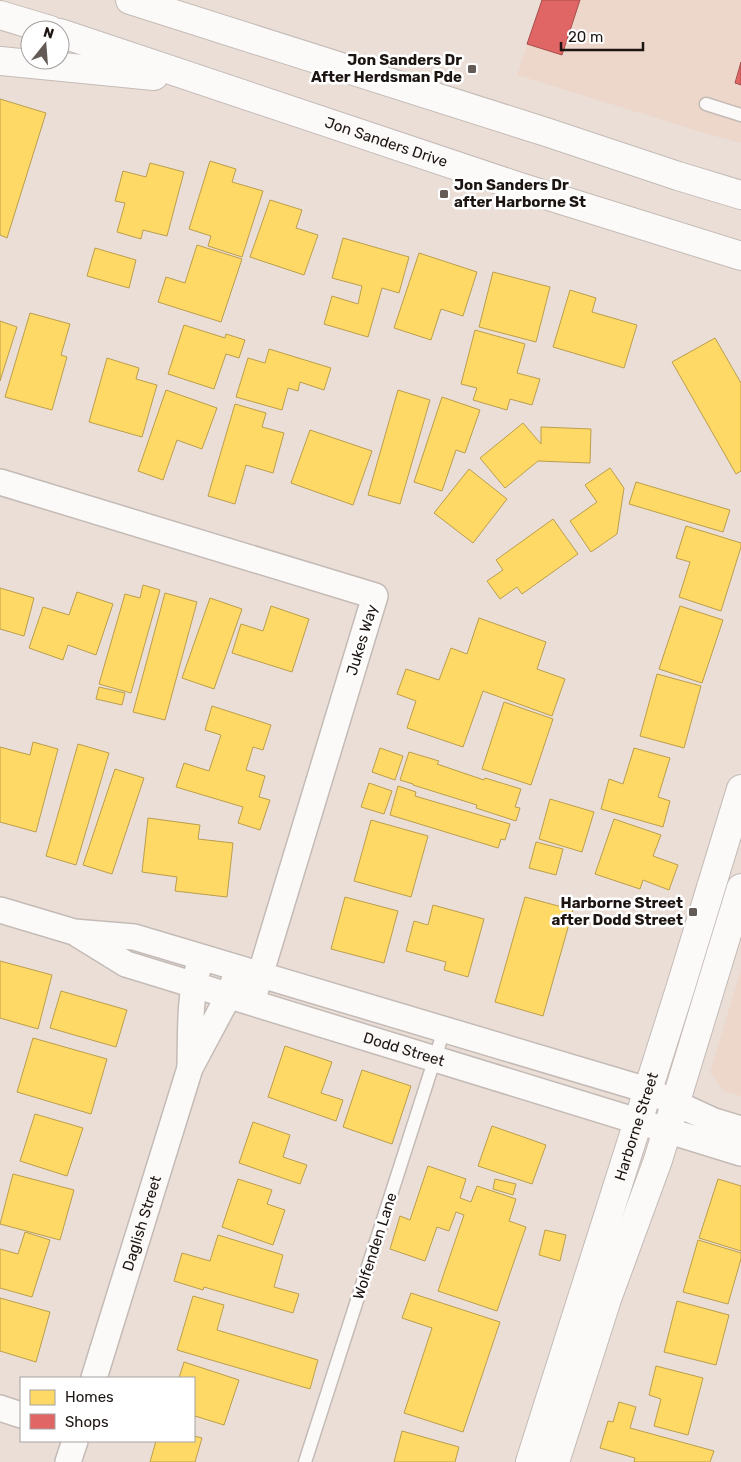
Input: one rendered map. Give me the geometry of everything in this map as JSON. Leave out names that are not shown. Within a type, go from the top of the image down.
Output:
[{"type":"main road","points":[[130,0],[741,195]]},
{"type":"main road","points":[[0,15],[20,21]]},
{"type":"main road","name":"Jon Sanders Drive","points":[[70,36],[520,187],[741,256]]},
{"type":"main road","points":[[0,61],[206,81]]},
{"type":"main road","name":"Harborne Street","points":[[530,1462],[680,989],[741,789]]},
{"type":"main road","name":"Harborne Street","points":[[556,1462],[607,1299],[658,1160],[741,888]]},
{"type":"street","name":"Jukes Way","points":[[0,482],[375,596],[241,999]]},
{"type":"street","name":"Dodd Street","points":[[0,910],[74,932],[134,937],[202,957],[647,1090],[714,1121],[741,1129]]},
{"type":"street","name":"Dodd Street","points":[[74,932],[126,964],[741,1153]]},
{"type":"street","name":"Daglish Street","points":[[94,1377],[190,1068],[191,1012],[194,984],[202,957]]},
{"type":"street","name":"Daglish Street","points":[[190,1068],[241,999]]},
{"type":"street","points":[[0,1408],[20,1415]]},
{"type":"street","points":[[68,1462],[75,1442]]},
{"type":"lane","points":[[706,104],[741,114]]},
{"type":"lane","name":"Wolfenden Lane","points":[[306,1462],[444,1030]]},
{"type":"shaded area","points":[[542,0],[741,0],[741,143],[517,75]]},
{"type":"shaded area","points":[[741,969],[741,1096],[723,1091],[710,1072]]},
{"type":"building: Homes","points":[[0,99],[46,113],[7,238],[0,235]]},
{"type":"building: Homes","points":[[210,161],[236,169],[232,182],[263,191],[242,257],[208,246],[211,236],[189,229]]},
{"type":"building: Homes","points":[[150,163],[184,172],[167,236],[143,230],[141,239],[117,232],[125,203],[115,201],[123,171],[146,177]]},
{"type":"building: Homes","points":[[270,200],[302,210],[296,228],[318,235],[304,275],[250,257]]},
{"type":"building: Homes","points":[[343,238],[409,257],[399,293],[382,288],[368,337],[324,324],[332,296],[358,304],[362,286],[332,278]]},
{"type":"building: Homes","points":[[197,245],[242,259],[221,322],[158,302],[166,277],[185,283]]},
{"type":"building: Homes","points":[[95,248],[136,260],[129,288],[87,276]]},
{"type":"building: Homes","points":[[419,253],[477,272],[463,316],[441,309],[431,340],[394,328]]},
{"type":"building: Homes","points":[[493,272],[550,287],[536,342],[479,327]]},
{"type":"building: Homes","points":[[570,290],[596,298],[592,312],[637,325],[624,368],[553,347]]},
{"type":"building: Homes","points":[[30,313],[70,324],[61,355],[67,357],[52,410],[5,397]]},
{"type":"building: Homes","points":[[0,321],[17,327],[0,381]]},
{"type":"building: Homes","points":[[184,325],[225,338],[226,334],[245,340],[239,358],[226,354],[214,389],[168,374]]},
{"type":"building: Homes","points":[[475,330],[525,344],[517,373],[540,379],[532,405],[510,399],[507,410],[473,400],[477,388],[461,384]]},
{"type":"building: Homes","points":[[715,338],[741,383],[741,471],[736,474],[672,362]]},
{"type":"building: Homes","points":[[269,349],[331,368],[324,390],[300,382],[298,391],[288,388],[282,410],[236,397],[248,358],[265,363]]},
{"type":"building: Homes","points":[[107,358],[139,368],[136,379],[157,385],[142,437],[89,422]]},
{"type":"building: Homes","points":[[166,390],[217,408],[202,449],[177,440],[163,480],[138,471]]},
{"type":"building: Homes","points":[[398,390],[430,400],[400,504],[368,495]]},
{"type":"building: Homes","points":[[442,397],[480,410],[465,453],[456,450],[442,491],[414,482]]},
{"type":"building: Homes","points":[[235,404],[266,413],[262,427],[284,433],[273,473],[246,465],[235,504],[208,496]]},
{"type":"building: Homes","points":[[523,423],[541,444],[541,427],[591,429],[590,463],[538,461],[505,488],[480,458]]},
{"type":"building: Homes","points":[[310,430],[372,451],[353,505],[291,483]]},
{"type":"building: Homes","points":[[610,468],[624,488],[617,534],[591,552],[570,521],[597,502],[585,485]]},
{"type":"building: Homes","points":[[469,469],[507,499],[473,543],[434,513]]},
{"type":"building: Homes","points":[[636,482],[730,510],[723,532],[629,504]]},
{"type":"building: Homes","points":[[553,519],[578,554],[522,594],[517,587],[500,599],[487,581],[503,570],[496,560]]},
{"type":"building: Homes","points":[[686,526],[741,543],[721,611],[679,597],[690,562],[676,558]]},
{"type":"building: Homes","points":[[143,585],[160,590],[131,693],[99,684],[125,594],[140,598]]},
{"type":"building: Homes","points":[[0,588],[34,598],[24,636],[0,629]]},
{"type":"building: Homes","points":[[77,592],[113,604],[96,655],[68,645],[63,660],[29,648],[43,607],[69,615]]},
{"type":"building: Homes","points":[[165,593],[197,602],[165,720],[133,712]]},
{"type":"building: Homes","points":[[210,598],[242,609],[214,689],[182,678]]},
{"type":"building: Homes","points":[[271,606],[309,619],[292,672],[232,653],[241,624],[263,631]]},
{"type":"building: Homes","points":[[680,606],[723,620],[702,683],[659,669]]},
{"type":"building: Homes","points":[[479,618],[546,642],[537,669],[565,679],[552,716],[483,691],[463,747],[407,728],[416,701],[397,694],[406,669],[439,680],[451,648],[467,654]]},
{"type":"building: Homes","points":[[657,674],[701,686],[684,748],[640,736]]},
{"type":"building: Homes","points":[[99,687],[125,693],[122,705],[96,699]]},
{"type":"building: Homes","points":[[504,702],[553,719],[531,785],[482,769]]},
{"type":"building: Homes","points":[[212,706],[271,725],[263,750],[253,747],[246,770],[265,776],[259,797],[270,800],[260,830],[238,823],[243,807],[176,787],[184,763],[209,771],[221,735],[205,730]]},
{"type":"building: Homes","points":[[33,742],[58,749],[36,832],[0,822],[0,747],[30,755]]},
{"type":"building: Homes","points":[[78,744],[109,753],[76,865],[46,856]]},
{"type":"building: Homes","points":[[380,748],[403,756],[395,780],[372,772]]},
{"type":"building: Homes","points":[[634,748],[670,758],[658,797],[670,801],[663,827],[601,809],[609,779],[623,784]]},
{"type":"building: Homes","points":[[409,752],[439,761],[437,764],[484,780],[485,778],[521,789],[515,807],[520,808],[516,821],[476,808],[477,805],[400,780]]},
{"type":"building: Homes","points":[[115,769],[144,778],[112,874],[83,865]]},
{"type":"building: Homes","points":[[369,783],[392,791],[384,814],[361,807]]},
{"type":"building: Homes","points":[[398,786],[416,792],[415,796],[510,824],[505,840],[501,839],[498,848],[390,815]]},
{"type":"building: Homes","points":[[550,799],[594,812],[582,852],[539,839]]},
{"type":"building: Homes","points":[[148,818],[200,825],[198,839],[233,843],[227,897],[175,891],[177,877],[142,872]]},
{"type":"building: Homes","points":[[614,819],[661,835],[653,856],[678,865],[669,890],[643,880],[640,889],[595,874]]},
{"type":"building: Homes","points":[[371,820],[428,836],[411,897],[354,881]]},
{"type":"building: Homes","points":[[536,842],[563,849],[556,875],[529,868]]},
{"type":"building: Homes","points":[[345,897],[398,911],[384,963],[331,949]]},
{"type":"building: Homes","points":[[525,897],[573,910],[543,1016],[495,1002]]},
{"type":"building: Homes","points":[[433,905],[484,919],[468,977],[444,970],[446,962],[406,951],[414,921],[428,925]]},
{"type":"building: Homes","points":[[0,961],[52,975],[38,1029],[0,1018]]},
{"type":"building: Homes","points":[[61,991],[127,1010],[116,1047],[50,1028]]},
{"type":"building: Homes","points":[[33,1038],[107,1059],[91,1114],[17,1092]]},
{"type":"building: Homes","points":[[285,1046],[332,1062],[321,1093],[343,1100],[336,1121],[268,1097]]},
{"type":"building: Homes","points":[[362,1070],[411,1086],[392,1144],[343,1127]]},
{"type":"building: Homes","points":[[35,1114],[83,1128],[67,1176],[20,1161]]},
{"type":"building: Homes","points":[[253,1122],[290,1135],[283,1157],[307,1165],[300,1184],[239,1163]]},
{"type":"building: Homes","points":[[492,1126],[546,1145],[532,1184],[478,1166]]},
{"type":"building: Homes","points":[[428,1166],[466,1179],[460,1198],[471,1202],[477,1186],[516,1199],[509,1221],[526,1227],[497,1311],[438,1291],[464,1215],[456,1212],[449,1231],[437,1227],[425,1261],[390,1249],[400,1216],[410,1220]]},
{"type":"building: Homes","points":[[13,1174],[74,1190],[60,1240],[0,1224]]},
{"type":"building: Homes","points":[[238,1179],[272,1190],[267,1204],[285,1210],[273,1245],[222,1227]]},
{"type":"building: Homes","points":[[495,1179],[516,1184],[513,1195],[493,1189]]},
{"type":"building: Homes","points":[[718,1179],[741,1186],[741,1251],[699,1238]]},
{"type":"building: Homes","points":[[545,1230],[566,1235],[560,1261],[539,1255]]},
{"type":"building: Homes","points":[[25,1232],[50,1240],[32,1297],[0,1288],[0,1249],[18,1254]]},
{"type":"building: Homes","points":[[218,1235],[283,1255],[274,1287],[299,1294],[293,1313],[204,1287],[203,1290],[174,1281],[182,1253],[210,1261]]},
{"type":"building: Homes","points":[[698,1240],[741,1253],[728,1304],[683,1292]]},
{"type":"building: Homes","points":[[411,1293],[500,1322],[463,1432],[404,1413],[432,1328],[402,1318]]},
{"type":"building: Homes","points":[[193,1296],[224,1305],[217,1330],[318,1360],[310,1389],[177,1350]]},
{"type":"building: Homes","points":[[0,1298],[50,1312],[36,1362],[0,1351]]},
{"type":"building: Homes","points":[[677,1301],[729,1315],[716,1365],[664,1352]]},
{"type":"building: Homes","points":[[184,1362],[239,1380],[224,1425],[195,1416],[195,1377],[179,1377]]},
{"type":"building: Homes","points":[[656,1366],[703,1378],[688,1435],[654,1426],[661,1399],[649,1395]]},
{"type":"building: Homes","points":[[619,1402],[636,1407],[630,1428],[714,1451],[710,1462],[634,1462],[635,1458],[600,1448],[608,1421],[613,1422]]},
{"type":"building: Homes","points":[[402,1431],[459,1447],[455,1462],[394,1462]]},
{"type":"building: Homes","points":[[195,1436],[202,1438],[195,1462],[150,1462],[156,1442],[195,1442]]},
{"type":"building: Shops","points":[[542,0],[580,0],[562,55],[527,44]]},
{"type":"building: Shops","points":[[741,62],[741,85],[735,83]]},
{"type":"place","name":"Jon Sanders Dr After Herdsman Pde","points":[[472,69]]},
{"type":"place","name":"Jon Sanders Dr after Harborne St","points":[[444,194]]},
{"type":"place","name":"Harborne Street after Dodd Street","points":[[693,912]]}]
